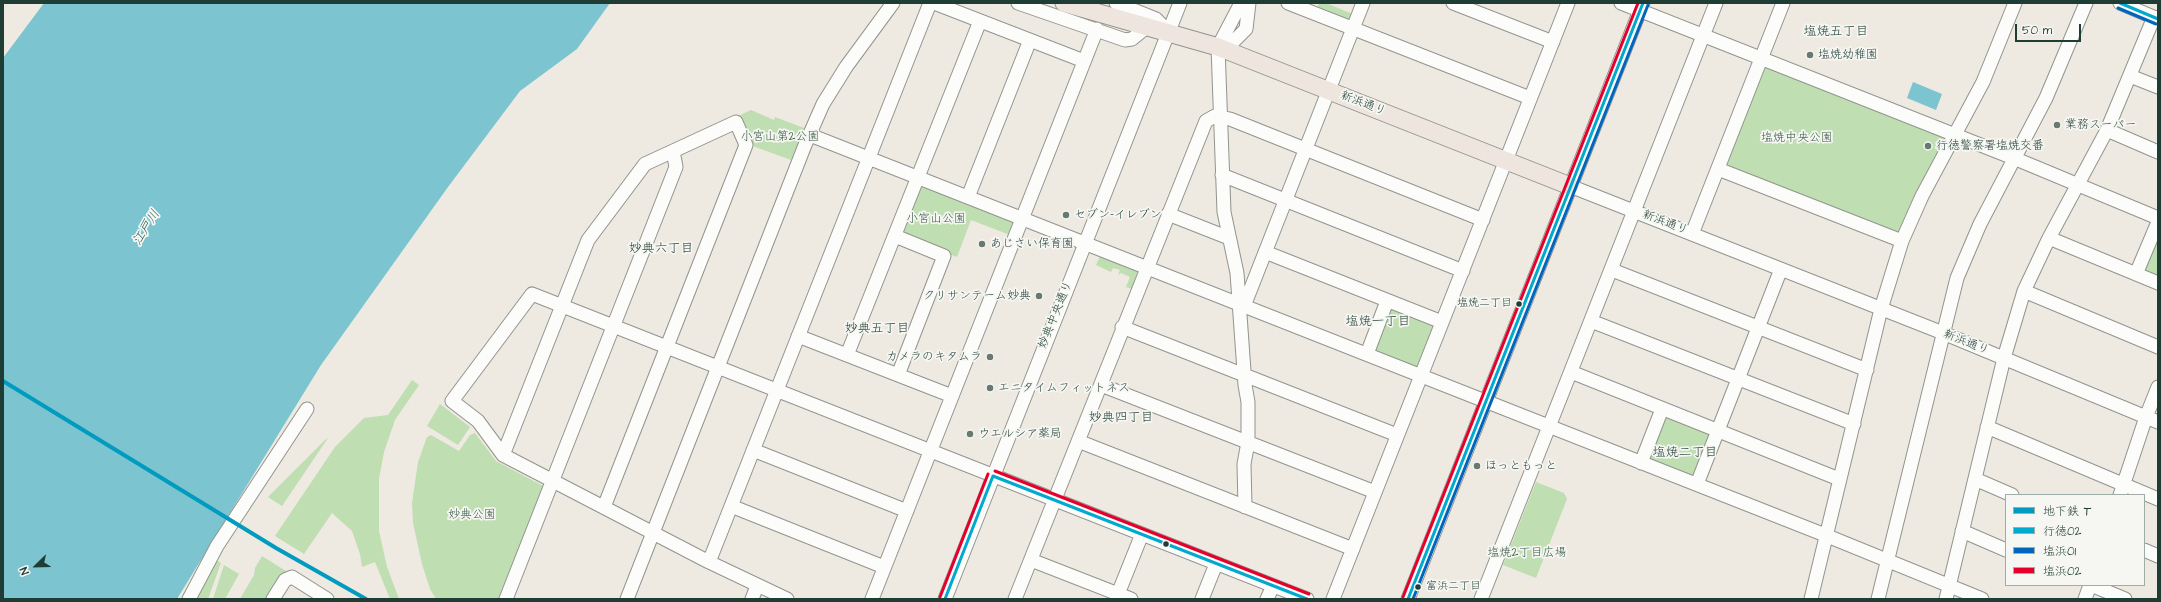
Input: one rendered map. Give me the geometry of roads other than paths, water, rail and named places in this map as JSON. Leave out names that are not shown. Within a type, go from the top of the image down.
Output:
[{"type":"main road","name":"新浜通り","points":[[1064,3],[1168,32],[1225,45],[1328,91],[1570,186]]},
{"type":"street","points":[[627,599],[823,104],[836,82],[893,3]]},
{"type":"street","points":[[709,562],[930,3]]},
{"type":"street","points":[[934,3],[1084,61]]},
{"type":"street","points":[[1018,3],[1129,40],[1148,26]]},
{"type":"street","points":[[1116,3],[1156,19],[1168,32]]},
{"type":"street","name":"妙典中央通り","points":[[945,599],[1180,3]]},
{"type":"street","points":[[1241,3],[1225,45],[1219,116],[1224,212],[1242,305],[1245,375],[1248,402],[1248,442],[1244,464],[1245,507]]},
{"type":"street","points":[[1225,45],[1246,29],[1249,3]]},
{"type":"street","points":[[1288,3],[1530,98]]},
{"type":"street","points":[[1242,305],[1265,252],[1363,3]]},
{"type":"street","points":[[1454,3],[1553,42]]},
{"type":"street","points":[[1333,599],[1568,3]]},
{"type":"street","points":[[1621,3],[1641,7],[1704,36],[2016,158],[2158,218]]},
{"type":"street","points":[[1481,599],[1635,212],[1716,3]]},
{"type":"street","points":[[1692,234],[1783,3]]},
{"type":"street","points":[[1811,599],[1881,309],[1902,241],[1922,196],[1983,82],[2015,3]]},
{"type":"street","points":[[1878,599],[1942,333],[1964,260],[1980,224],[2016,158],[2046,98],[2086,3]]},
{"type":"street","points":[[1946,599],[2004,358],[2024,291],[2049,238],[2107,130],[2156,18],[2120,3]]},
{"type":"street","points":[[1408,599],[1641,7]]},
{"type":"street","points":[[847,355],[980,20]]},
{"type":"street","points":[[872,599],[1097,29]]},
{"type":"street","points":[[968,197],[1030,40]]},
{"type":"street","points":[[2130,76],[2158,87]]},
{"type":"street","points":[[1015,599],[1101,385],[1122,327],[1202,126],[1210,118],[1219,116],[1483,220]]},
{"type":"street","points":[[503,455],[588,240],[646,164],[736,122],[746,145],[604,507]]},
{"type":"street","points":[[2107,130],[2158,152]]},
{"type":"street","points":[[810,135],[1826,535],[1982,599]]},
{"type":"street","points":[[506,599],[676,167],[673,151]]},
{"type":"street","points":[[1718,170],[1902,241]]},
{"type":"street","points":[[1222,175],[1463,271]]},
{"type":"street","name":"新浜通り","points":[[1570,186],[1942,333],[2158,422]]},
{"type":"street","points":[[1168,214],[1229,238]]},
{"type":"street","points":[[2136,274],[2158,222]]},
{"type":"street","points":[[895,236],[944,256],[898,375]]},
{"type":"street","points":[[2049,238],[2158,283]]},
{"type":"street","points":[[1265,252],[1442,322]]},
{"type":"street","points":[[1697,484],[1781,269]]},
{"type":"street","points":[[1612,270],[1867,370]]},
{"type":"street","points":[[2024,291],[2158,347]]},
{"type":"street","points":[[787,599],[709,562],[503,455],[478,421],[452,401],[532,294],[1306,599]]},
{"type":"street","points":[[1367,354],[1387,301]]},
{"type":"street","points":[[1591,321],[1854,424]]},
{"type":"street","points":[[1122,327],[1397,435]]},
{"type":"street","points":[[798,336],[952,396]]},
{"type":"street","points":[[1571,372],[1840,479]]},
{"type":"street","points":[[1101,385],[1375,492]]},
{"type":"street","points":[[2121,490],[2158,387]]},
{"type":"street","points":[[188,599],[217,546],[307,408]]},
{"type":"street","points":[[1641,463],[1662,409]]},
{"type":"street","points":[[1987,427],[2121,490],[2137,494]]},
{"type":"street","points":[[1078,441],[1353,549]]},
{"type":"street","points":[[753,450],[907,511]]},
{"type":"street","points":[[1974,479],[2010,494]]},
{"type":"street","points":[[2145,496],[2158,499]]},
{"type":"street","points":[[731,506],[884,567]]},
{"type":"street","points":[[1962,531],[2005,550]]},
{"type":"street","points":[[1118,594],[1142,534]]},
{"type":"street","points":[[2145,550],[2158,556]]},
{"type":"street","points":[[1031,560],[1131,599]]},
{"type":"street","points":[[1202,599],[1216,564]]},
{"type":"street","points":[[273,599],[285,580],[292,577],[327,599]]},
{"type":"street","points":[[752,599],[757,586]]},
{"type":"street","points":[[1267,599],[1272,586]]},
{"type":"street","points":[[2085,599],[2090,586]]},
{"type":"street","points":[[2092,586],[2125,599]]},
{"type":"water","name":"江戸川","points":[[44,3],[610,3],[577,49],[520,91],[448,187],[321,365],[177,599],[3,599],[3,58]]},
{"type":"water","points":[[1913,82],[1942,94],[1936,110],[1907,98]]},
{"type":"metro line","name":"T","points":[[3,381],[276,548],[366,599]]},
{"type":"place","name":"塩焼幼稚園","points":[[1810,55]]},
{"type":"place","name":"業務スーパー","points":[[2057,125]]},
{"type":"place","name":"行徳警察署塩焼交番","points":[[1928,146]]},
{"type":"place","name":"セブン-イレブン","points":[[1066,215]]},
{"type":"place","name":"あじさい保育園","points":[[982,244]]},
{"type":"place","name":"クリサンテーム妙典","points":[[1039,296]]},
{"type":"place","name":"塩焼二丁目","points":[[1519,304]]},
{"type":"place","name":"カメラのキタムラ","points":[[990,357]]},
{"type":"place","name":"エニタイムフィットネス","points":[[990,388]]},
{"type":"place","name":"ウエルシア薬局","points":[[970,434]]},
{"type":"place","name":"ほっともっと","points":[[1477,466]]},
{"type":"place","name":"富浜二丁目","points":[[1418,587]]},
{"type":"district","name":"塩焼五丁目","points":[[1836,32]]},
{"type":"district","name":"妙典六丁目","points":[[661,249]]},
{"type":"district","name":"塩焼一丁目","points":[[1378,322]]},
{"type":"district","name":"妙典五丁目","points":[[877,329]]},
{"type":"district","name":"妙典四丁目","points":[[1121,418]]},
{"type":"district","name":"塩焼二丁目","points":[[1685,453]]},
{"type":"park label","name":"小宮山第2公園","points":[[780,137]]},
{"type":"park label","name":"塩焼中央公園","points":[[1797,138]]},
{"type":"park label","name":"小宮山公園","points":[[936,219]]},
{"type":"park label","name":"妙典公園","points":[[472,515]]},
{"type":"park label","name":"塩焼2丁目広場","points":[[1527,553]]}]
